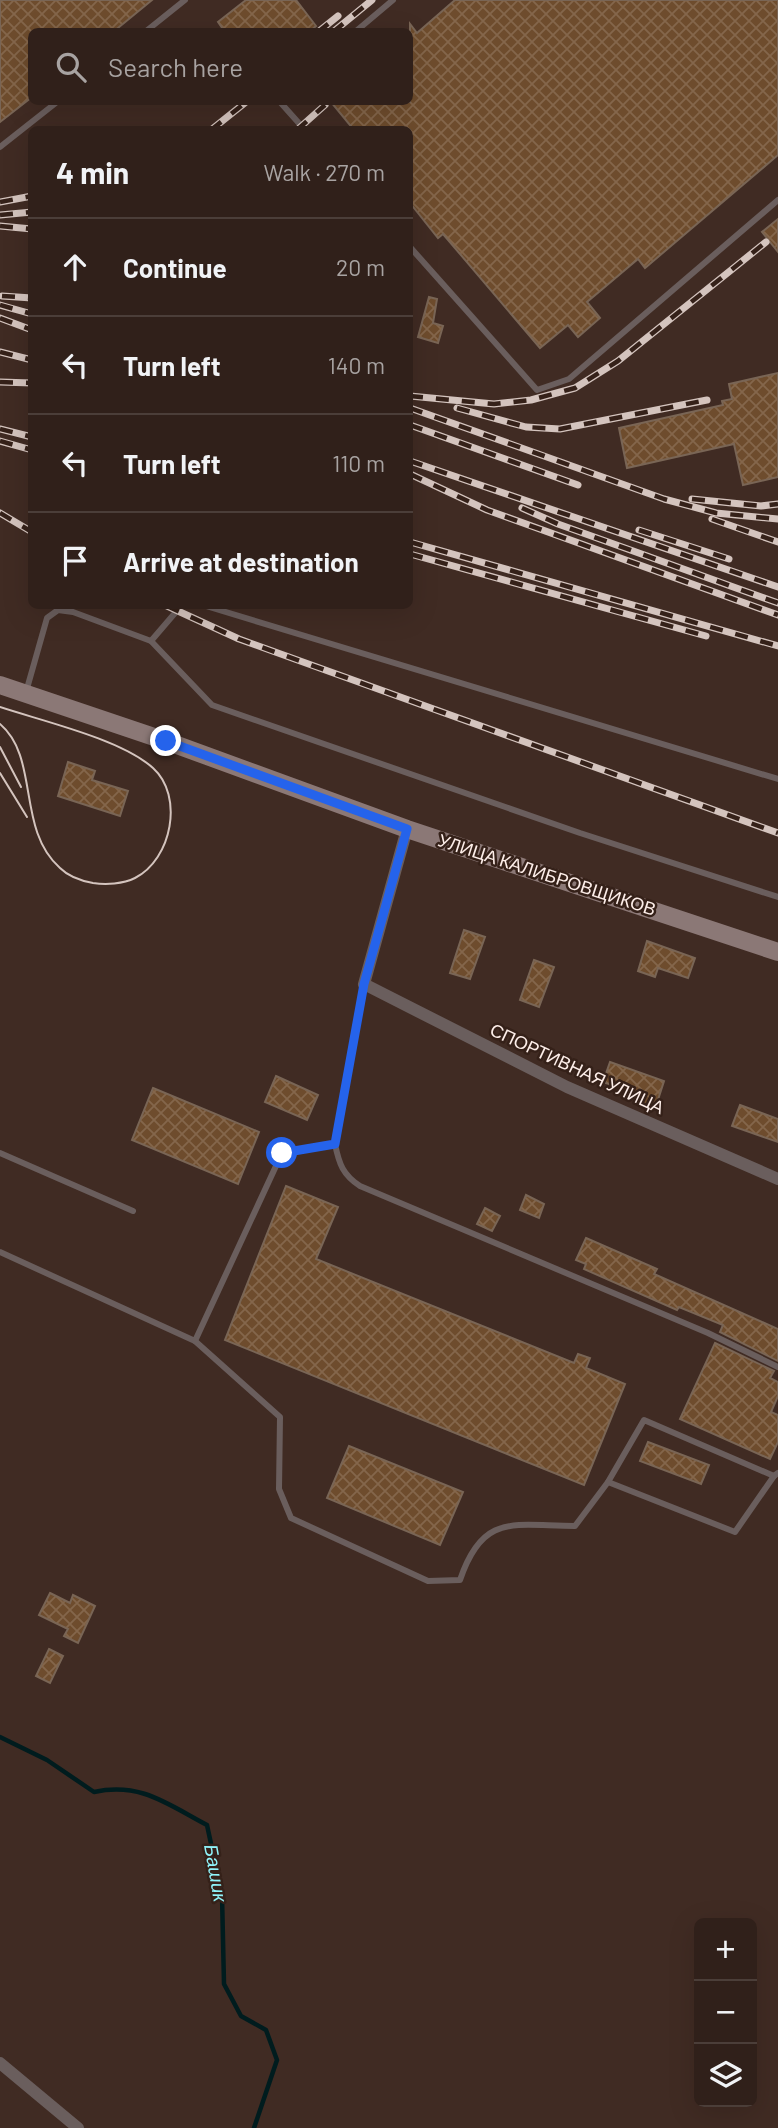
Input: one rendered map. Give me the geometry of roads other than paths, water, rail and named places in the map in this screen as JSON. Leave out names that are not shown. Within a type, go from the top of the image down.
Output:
[{"type":"street","name":"УЛИЦА КАЛИБРОВЩИКОВ","points":[[0,685],[166,741],[407,829],[778,952]]},
{"type":"street","points":[[364,984],[407,829]]},
{"type":"street","name":"СПОРТИВНАЯ УЛИЦА","points":[[364,984],[567,1087],[778,1179]]},
{"type":"street","points":[[0,2063],[78,2128]]},
{"type":"lane","points":[[150,28],[185,0]]},
{"type":"lane","points":[[360,28],[393,0]]},
{"type":"lane","points":[[0,146],[53,105]]},
{"type":"lane","points":[[283,105],[301,126]]},
{"type":"lane","points":[[413,250],[537,390],[569,379],[778,200]]},
{"type":"lane","points":[[151,642],[178,609]]},
{"type":"lane","points":[[216,609],[778,779]]},
{"type":"lane","points":[[25,694],[47,618],[58,610],[73,612],[151,642],[212,705],[580,833],[778,897]]},
{"type":"lane","points":[[364,984],[335,1144],[347,1178],[360,1186],[708,1333],[778,1367]]},
{"type":"lane","points":[[195,1340],[282,1153],[335,1144]]},
{"type":"lane","points":[[0,1153],[133,1211]]},
{"type":"lane","points":[[0,1252],[195,1340],[280,1418],[279,1489],[291,1518],[428,1581],[460,1580],[467,1559],[481,1537],[503,1525],[575,1526],[608,1482],[644,1420],[776,1475],[735,1532],[608,1482]]},
{"type":"waterway","name":"Башик","points":[[0,1737],[47,1760],[94,1792],[126,1790],[140,1793],[166,1803],[207,1825],[222,1895],[224,1984],[241,2016],[266,2030],[277,2060],[254,2128]]},
{"type":"tram line","points":[[0,707],[102,740],[121,748],[153,768],[163,780],[171,810],[165,842],[148,869],[130,880],[103,884],[80,879],[60,868],[46,852],[38,834],[20,755],[12,738],[0,724]]},
{"type":"tram line","points":[[0,747],[21,787]]},
{"type":"tram line","points":[[0,773],[27,817]]},
{"type":"railway","points":[[338,28],[372,0]]},
{"type":"railway","points":[[323,28],[338,16]]},
{"type":"railway","points":[[216,126],[242,105]]},
{"type":"railway","points":[[301,126],[325,105]]},
{"type":"railway","points":[[0,202],[28,197]]},
{"type":"railway","points":[[0,215],[28,212]]},
{"type":"railway","points":[[0,226],[28,229]]},
{"type":"railway","points":[[413,396],[494,404],[531,400],[575,388],[618,361],[766,242]]},
{"type":"railway","points":[[2,296],[28,298]]},
{"type":"railway","points":[[0,305],[28,313]]},
{"type":"railway","points":[[0,318],[28,328]]},
{"type":"railway","points":[[0,352],[28,359]]},
{"type":"railway","points":[[0,382],[28,383]]},
{"type":"railway","points":[[457,408],[526,427],[560,429],[707,400]]},
{"type":"railway","points":[[413,409],[664,499],[716,513],[778,519]]},
{"type":"railway","points":[[413,426],[578,485]]},
{"type":"railway","points":[[0,429],[28,436]]},
{"type":"railway","points":[[0,441],[28,449]]},
{"type":"railway","points":[[413,462],[778,587]]},
{"type":"railway","points":[[413,475],[487,510],[778,615]]},
{"type":"railway","points":[[692,499],[761,506],[778,504]]},
{"type":"railway","points":[[522,508],[558,524],[778,603]]},
{"type":"railway","points":[[0,513],[28,530]]},
{"type":"railway","points":[[712,519],[778,542]]},
{"type":"railway","points":[[639,530],[729,559]]},
{"type":"railway","points":[[413,543],[778,646]]},
{"type":"railway","points":[[413,555],[706,636]]},
{"type":"railway","points":[[174,609],[239,639],[778,833]]}]
